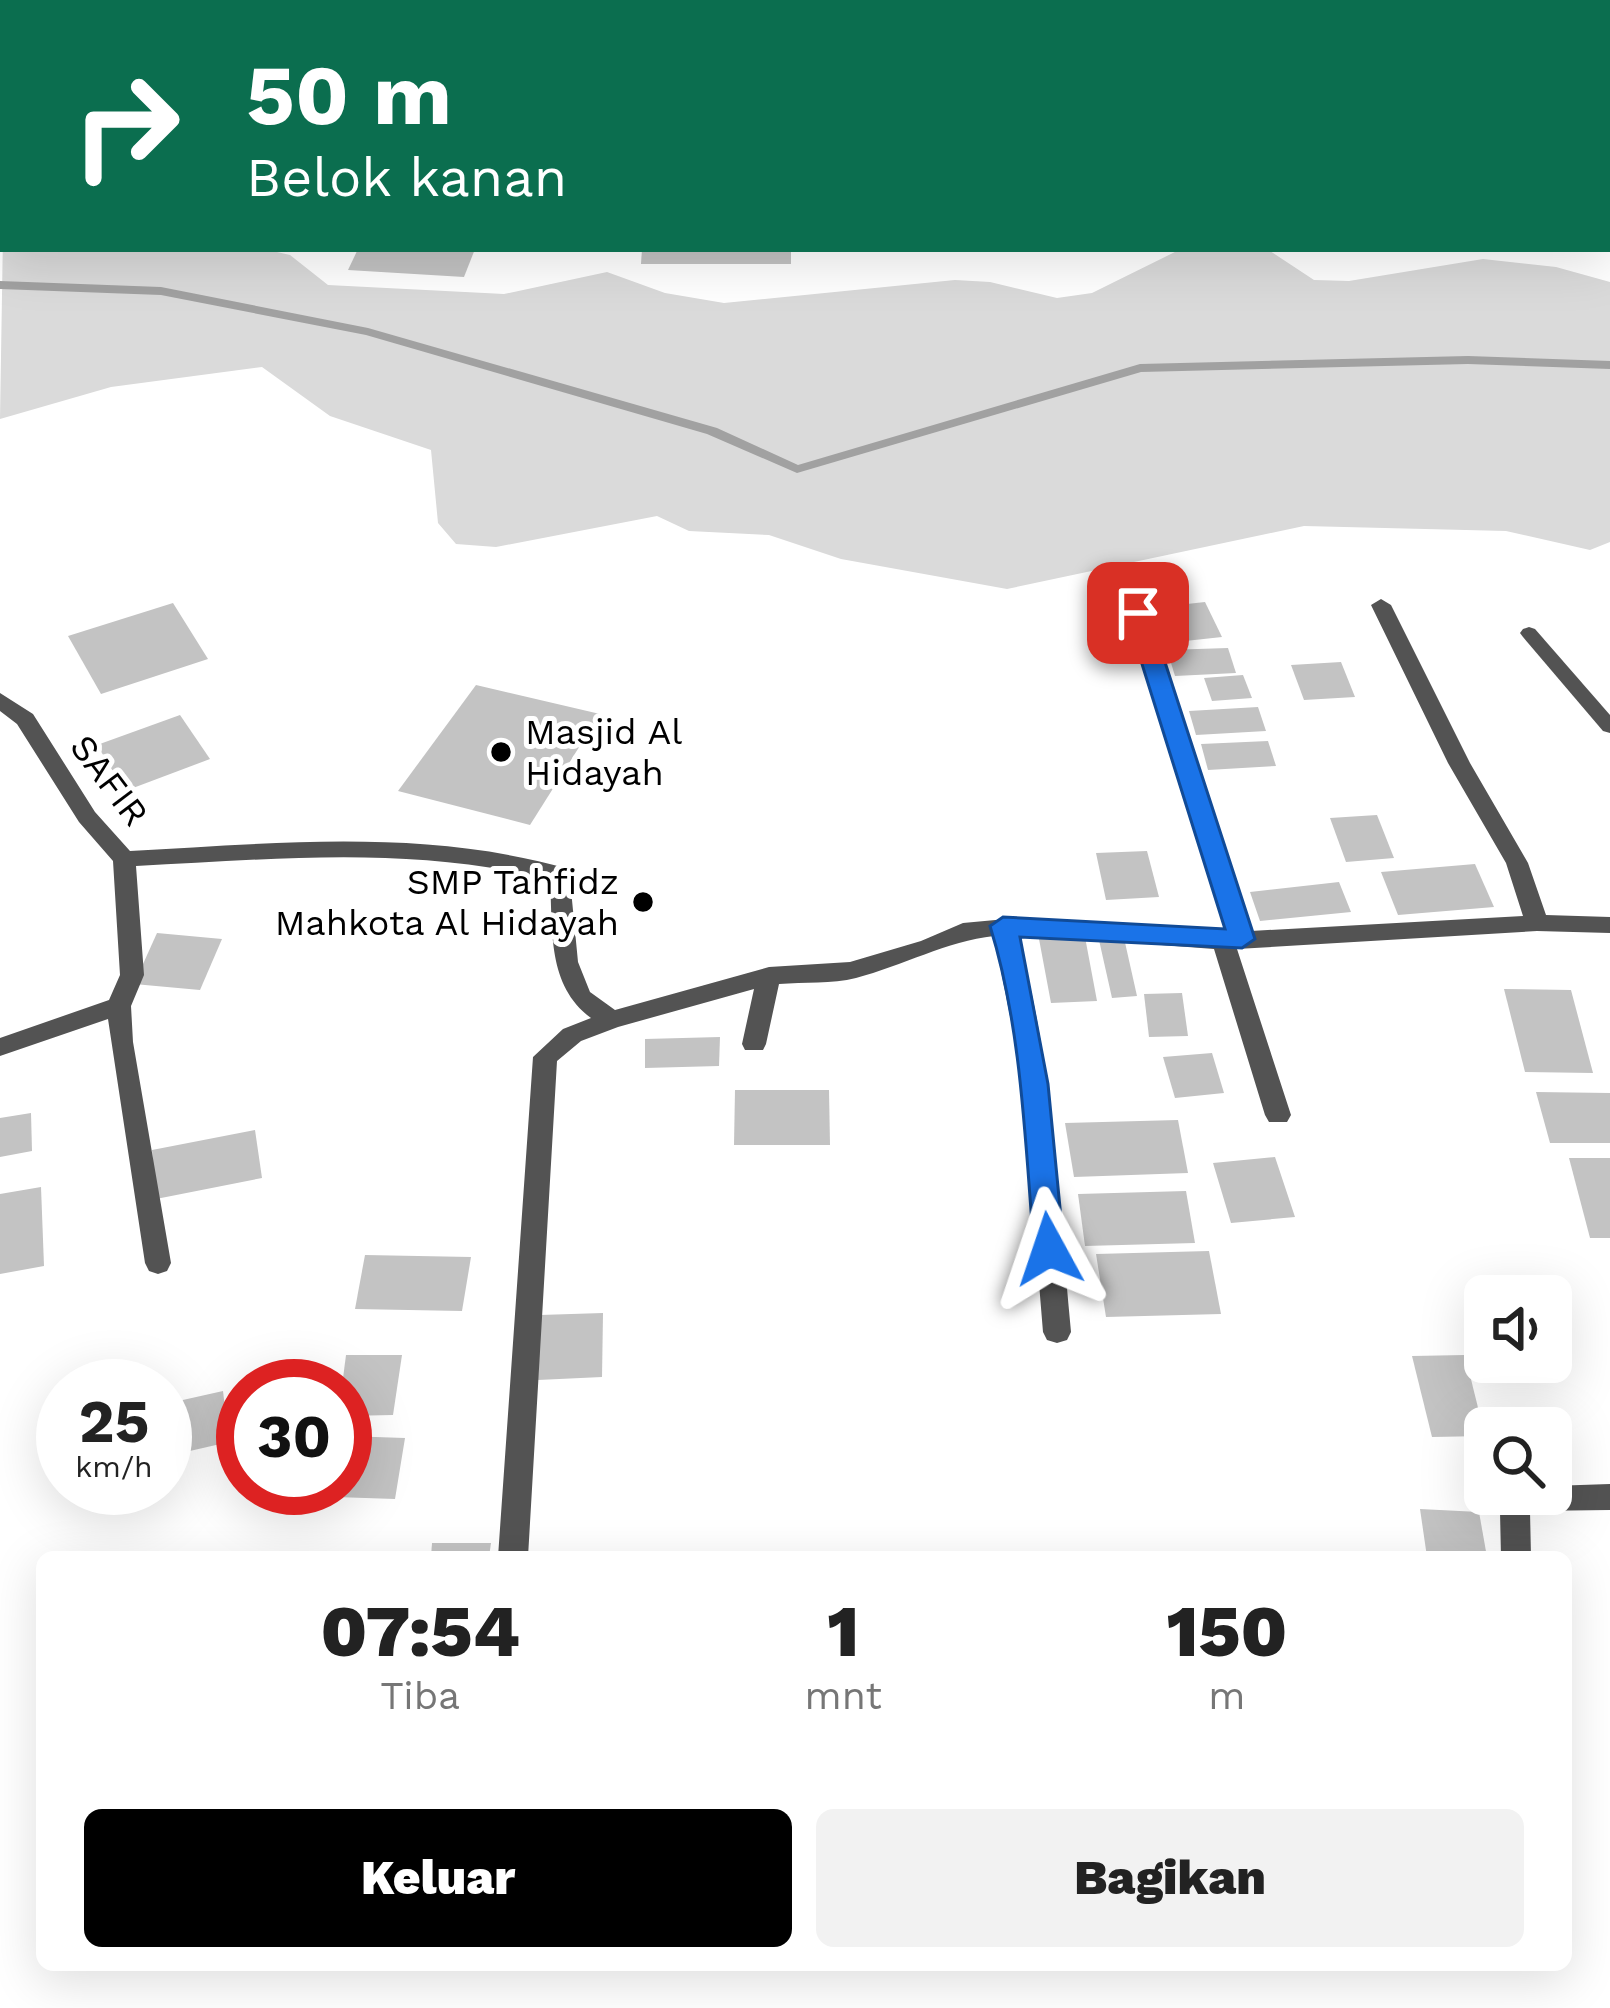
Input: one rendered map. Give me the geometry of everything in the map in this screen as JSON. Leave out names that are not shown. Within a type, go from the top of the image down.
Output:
[{"type":"street","points":[[1381,605],[1459,763],[1517,863],[1537,923]]},
{"type":"street","points":[[1138,613],[1233,940],[1278,1115]]},
{"type":"street","name":"SAFIR","points":[[0,700],[25,719],[87,817],[124,859],[132,975],[119,1006],[158,1263]]},
{"type":"street","points":[[124,859],[435,849],[513,860],[561,875],[566,962],[580,997],[611,1020]]},
{"type":"street","points":[[513,1551],[545,1057],[572,1035],[769,976],[850,971],[929,947],[963,931],[1003,926],[1233,940],[1537,923],[1610,925]]},
{"type":"street","points":[[1003,926],[1013,958],[1034,1084],[1057,1332]]},
{"type":"street","points":[[754,1044],[769,976]]},
{"type":"street","points":[[0,1047],[119,1006]]},
{"type":"street","points":[[1516,1551],[1514,1511],[1522,1499],[1610,1497]]},
{"type":"lane","points":[[1529,633],[1610,727]]},
{"type":"shaded area","points":[[3,252],[277,252],[290,255],[328,285],[504,294],[607,272],[665,293],[724,303],[955,280],[990,282],[1057,298],[1092,293],[1175,252],[1272,252],[1314,280],[1349,281],[1483,259],[1556,267],[1610,282],[1610,542],[1590,550],[1506,531],[1304,526],[1007,589],[841,559],[769,535],[689,531],[657,516],[496,547],[456,544],[438,523],[431,450],[330,416],[262,367],[111,387],[0,419]]},
{"type":"building","points":[[357,252],[474,252],[464,277],[348,270]]},
{"type":"building","points":[[642,252],[791,252],[791,264],[641,264]]},
{"type":"building","points":[[1205,602],[1222,637],[1176,642],[1160,607]]},
{"type":"building","points":[[173,603],[208,659],[101,694],[68,636]]},
{"type":"building","points":[[1228,648],[1236,673],[1175,676],[1167,650]]},
{"type":"building","points":[[1341,662],[1355,697],[1304,700],[1291,665]]},
{"type":"building","points":[[1243,675],[1252,698],[1212,701],[1204,678]]},
{"type":"building","name":"Masjid Al Hidayah","points":[[476,685],[600,714],[530,825],[398,791]]},
{"type":"building","points":[[1258,707],[1266,731],[1196,735],[1189,711]]},
{"type":"building","points":[[180,715],[210,759],[125,791],[97,745]]},
{"type":"building","points":[[1268,741],[1276,766],[1208,770],[1201,744]]},
{"type":"building","points":[[1377,815],[1394,858],[1346,862],[1330,818]]},
{"type":"building","points":[[1147,851],[1159,897],[1106,900],[1096,853]]},
{"type":"building","points":[[1475,864],[1494,907],[1398,915],[1381,872]]},
{"type":"building","points":[[1339,882],[1351,912],[1260,921],[1250,892]]},
{"type":"building","points":[[157,933],[222,939],[200,990],[134,984]]},
{"type":"building","points":[[1085,937],[1097,1001],[1051,1003],[1039,939]]},
{"type":"building","points":[[1124,938],[1137,996],[1112,998],[1099,940]]},
{"type":"building","points":[[1504,989],[1571,990],[1593,1073],[1525,1072]]},
{"type":"building","points":[[1182,993],[1188,1036],[1149,1037],[1144,994]]},
{"type":"building","points":[[720,1037],[719,1066],[645,1068],[645,1039]]},
{"type":"building","points":[[1212,1053],[1224,1093],[1175,1098],[1163,1057]]},
{"type":"building","points":[[735,1090],[829,1090],[830,1145],[734,1145]]},
{"type":"building","points":[[1536,1092],[1610,1093],[1610,1143],[1550,1143]]},
{"type":"building","points":[[31,1113],[32,1151],[0,1157],[0,1118]]},
{"type":"building","points":[[1178,1120],[1188,1173],[1074,1177],[1065,1123]]},
{"type":"building","points":[[255,1130],[262,1178],[156,1199],[152,1150]]},
{"type":"building","points":[[1275,1157],[1295,1217],[1231,1223],[1213,1163]]},
{"type":"building","points":[[1569,1158],[1610,1158],[1610,1238],[1590,1238]]},
{"type":"building","points":[[41,1187],[44,1266],[0,1274],[0,1194]]},
{"type":"building","points":[[1186,1191],[1195,1243],[1085,1246],[1078,1194]]},
{"type":"building","points":[[1209,1251],[1221,1314],[1106,1317],[1096,1254]]},
{"type":"building","points":[[365,1255],[471,1257],[462,1311],[355,1309]]},
{"type":"building","points":[[603,1313],[602,1377],[538,1380],[540,1315]]},
{"type":"building","points":[[346,1355],[402,1355],[393,1415],[372,1415],[372,1359],[345,1359]]},
{"type":"building","points":[[1464,1355],[1464,1383],[1472,1383],[1478,1407],[1464,1407],[1464,1436],[1432,1437],[1412,1356]]},
{"type":"building","points":[[216,1393],[216,1445],[192,1450],[192,1398]]},
{"type":"building","points":[[372,1437],[405,1438],[395,1499],[372,1498]]},
{"type":"building","points":[[1420,1509],[1480,1515],[1486,1551],[1426,1551]]},
{"type":"building","points":[[432,1543],[491,1543],[490,1551],[431,1551]]},
{"type":"waterway","points":[[0,285],[161,291],[368,332],[712,431],[797,469],[1140,368],[1468,360],[1610,365]]},
{"type":"place","name":"Masjid Al Hidayah","points":[[501,752]]},
{"type":"place","name":"SMP Tahfidz Mahkota Al Hidayah","points":[[643,902]]},
{"type":"route","points":[[1049,1249],[1034,1084],[1013,958],[1003,926],[1242,939],[1138,613]]}]
